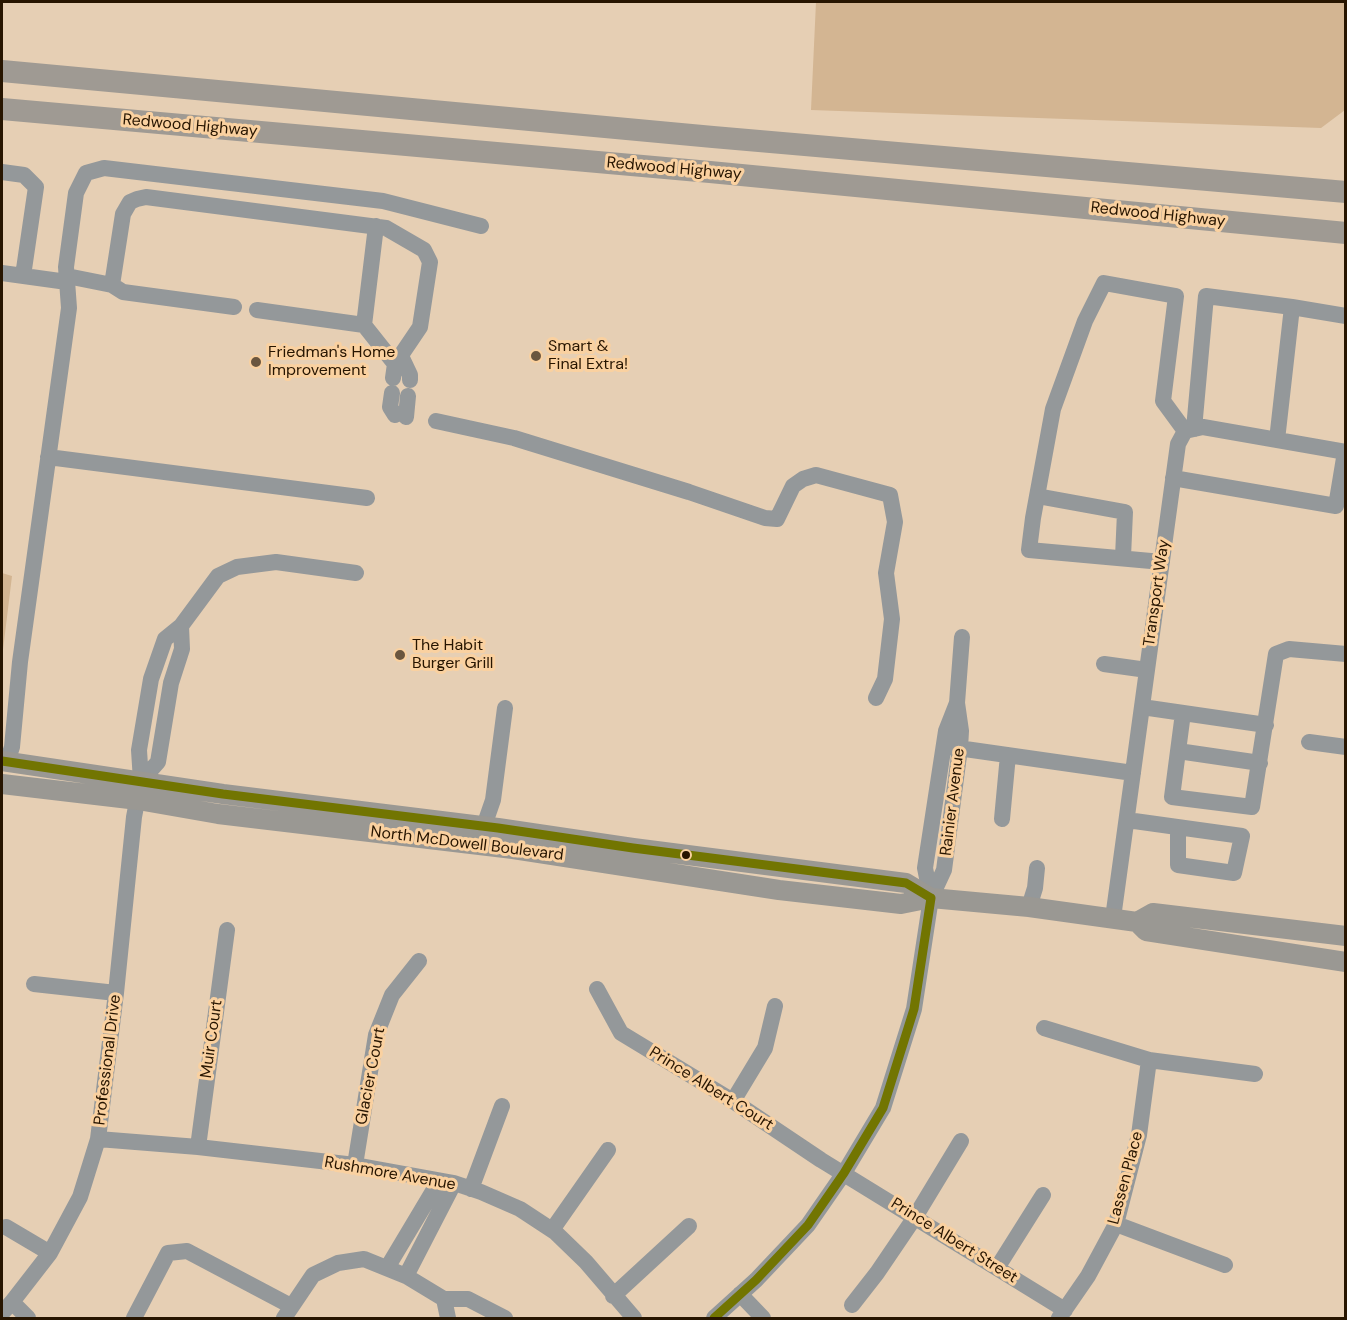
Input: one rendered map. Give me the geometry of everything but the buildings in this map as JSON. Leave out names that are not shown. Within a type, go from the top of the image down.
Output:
[{"type":"highway","points":[[2,71],[1346,192]]},
{"type":"highway","name":"Redwood Highway","points":[[2,109],[722,173],[1346,233]]},
{"type":"main road","name":"North McDowell Boulevard","points":[[4,762],[139,791],[218,814],[513,849],[802,892],[901,904],[931,898],[1113,918],[1137,922],[1146,931],[1346,962]]},
{"type":"main road","name":"North McDowell Boulevard","points":[[2,784],[223,794],[484,826],[633,848],[906,883],[931,898]]},
{"type":"main road","name":"North McDowell Boulevard","points":[[1137,922],[1153,914],[1346,936]]},
{"type":"street","points":[[4,762],[12,747],[20,662],[69,308],[66,267],[76,193],[86,173],[104,168],[383,201],[481,226]]},
{"type":"street","points":[[2,172],[24,175],[36,187],[23,276]]},
{"type":"street","points":[[112,285],[123,214],[130,202],[137,198],[146,197],[393,230],[424,250],[430,262],[420,327],[390,407],[400,416]]},
{"type":"street","points":[[376,226],[364,325],[400,378]]},
{"type":"street","points":[[2,273],[112,285],[123,292],[234,307]]},
{"type":"street","points":[[1162,562],[1029,550],[1053,409],[1085,321],[1104,283],[1176,296],[1163,401],[1190,430],[1203,427],[1345,452],[1341,507],[1173,478]]},
{"type":"street","name":"Transport Way","points":[[1113,918],[1178,444],[1190,430],[1206,296],[1292,307]]},
{"type":"street","points":[[1277,440],[1292,307],[1346,316]]},
{"type":"street","points":[[257,310],[364,325]]},
{"type":"street","points":[[436,421],[514,438],[765,518],[777,519],[793,486],[803,479],[816,475],[890,495],[896,522],[886,573],[892,619],[885,679],[876,698]]},
{"type":"street","points":[[48,457],[367,498]]},
{"type":"street","points":[[1037,496],[1125,512],[1123,557]]},
{"type":"street","name":"Professional Drive","points":[[5,1310],[50,1253],[80,1197],[98,1139],[134,817],[139,791],[139,750],[151,680],[165,639],[181,626],[218,576],[242,565],[276,562],[356,573]]},
{"type":"street","name":"Rainier Avenue","points":[[714,1318],[808,1225],[844,1173],[883,1108],[914,1010],[931,898],[944,870],[952,747],[961,731],[957,703],[962,637]]},
{"type":"street","points":[[1183,713],[1172,797],[1252,807],[1276,654],[1289,649],[1346,654]]},
{"type":"street","points":[[1104,664],[1147,670]]},
{"type":"street","points":[[1142,707],[1266,725]]},
{"type":"street","points":[[484,826],[493,800],[505,708]]},
{"type":"street","points":[[1309,742],[1346,747]]},
{"type":"street","points":[[952,747],[1133,772]]},
{"type":"street","points":[[1178,751],[1260,763]]},
{"type":"street","points":[[1002,819],[1008,754]]},
{"type":"street","points":[[1127,820],[1178,827]]},
{"type":"street","points":[[1029,907],[1035,888],[1037,868]]},
{"type":"street","name":"Muir Court","points":[[198,1147],[227,930]]},
{"type":"street","name":"Glacier Court","points":[[355,1165],[376,1035],[392,995],[419,961]]},
{"type":"street","points":[[34,984],[116,993]]},
{"type":"street","name":"Prince Albert Court","points":[[597,989],[621,1034],[733,1101],[844,1173]]},
{"type":"street","points":[[733,1101],[765,1048],[775,1006]]},
{"type":"street","points":[[1044,1028],[1149,1060],[1255,1074]]},
{"type":"street","name":"Lassen Place","points":[[1062,1314],[1088,1276],[1116,1224],[1139,1135],[1149,1060]]},
{"type":"street","points":[[471,1189],[502,1106]]},
{"type":"street","name":"Rushmore Avenue","points":[[98,1139],[198,1147],[355,1165],[447,1182],[471,1189],[520,1209],[552,1230],[586,1262],[634,1318]]},
{"type":"street","points":[[852,1305],[915,1217],[961,1141]]},
{"type":"street","points":[[552,1230],[608,1150]]},
{"type":"street","name":"Prince Albert Street","points":[[844,1173],[998,1268],[1062,1314]]},
{"type":"street","points":[[387,1268],[447,1182]]},
{"type":"street","points":[[406,1276],[447,1182]]},
{"type":"street","points":[[998,1268],[1043,1195]]},
{"type":"street","points":[[1116,1224],[1225,1265]]},
{"type":"street","points":[[613,1296],[689,1226]]},
{"type":"street","points":[[6,1227],[50,1253]]},
{"type":"street","points":[[134,1318],[168,1253],[187,1251],[288,1312],[313,1275],[338,1263],[364,1259],[406,1276],[444,1299],[468,1299],[505,1318]]},
{"type":"street","points":[[740,1294],[763,1318]]},
{"type":"street","points":[[444,1299],[448,1318]]},
{"type":"street","points":[[5,1318],[5,1310],[28,1318]]},
{"type":"shaded area","points":[[816,2],[1345,2],[1345,110],[1321,128],[811,110]]},
{"type":"shaded area","points":[[2,573],[12,576],[2,658]]},
{"type":"transit line","points":[[2,761],[223,794],[498,828],[906,883],[931,898]]},
{"type":"transit line","points":[[714,1318],[756,1280],[808,1225],[844,1173],[883,1108],[914,1009],[931,898]]},
{"type":"place","name":"Smart & Final Extra!","points":[[536,356]]},
{"type":"place","name":"Friedman's Home Improvement","points":[[256,362]]},
{"type":"place","name":"The Habit Burger Grill","points":[[400,655]]}]
